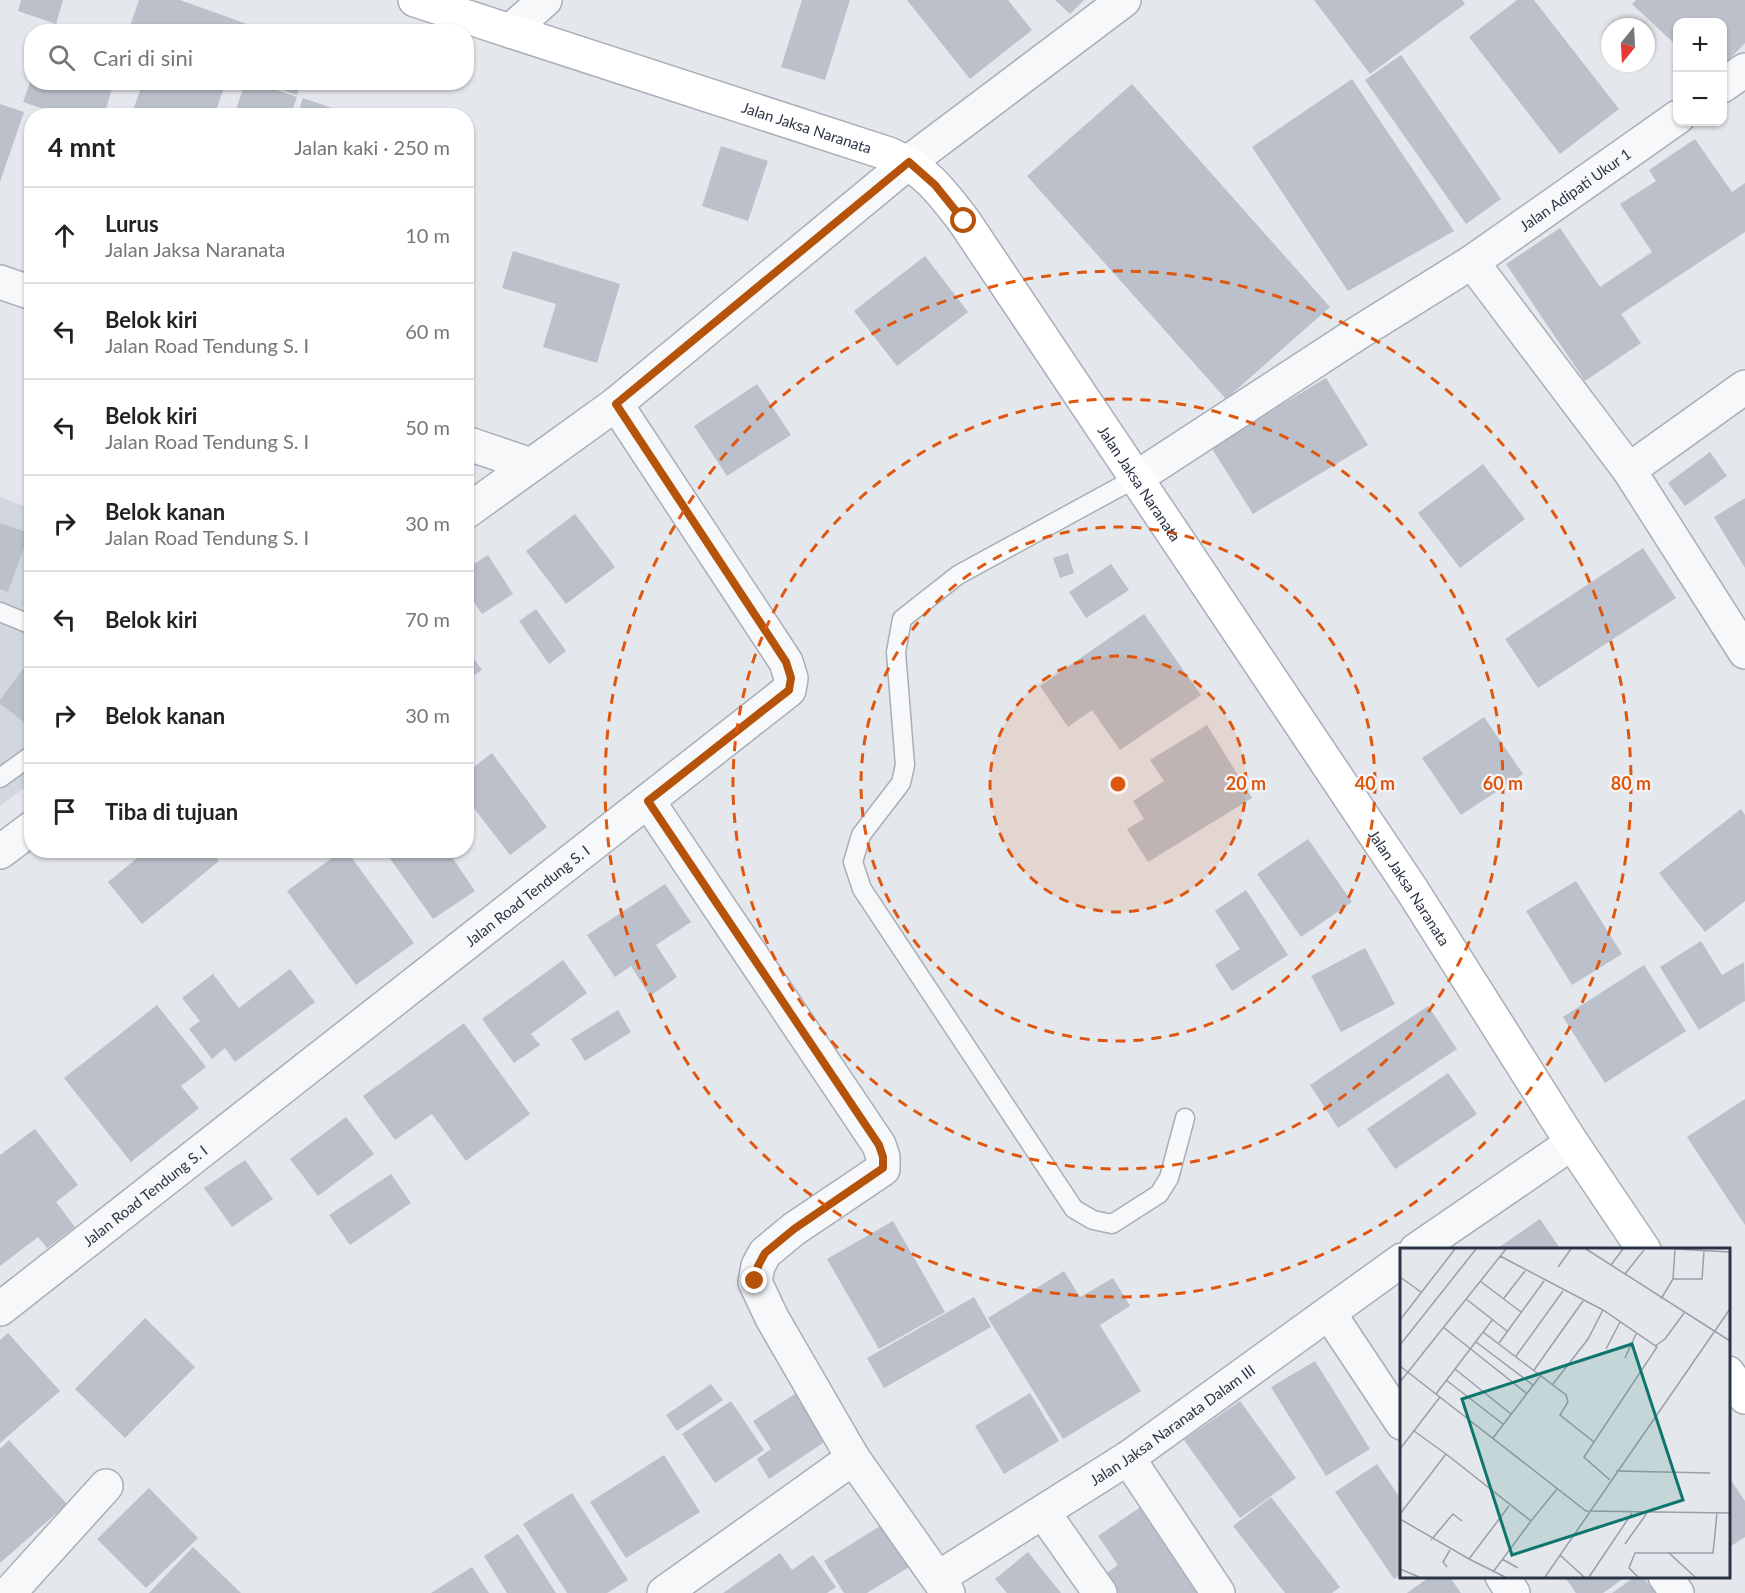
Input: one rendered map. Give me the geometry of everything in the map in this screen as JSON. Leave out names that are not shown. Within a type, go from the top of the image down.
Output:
[{"type":"main road","name":"Jalan Jaksa Naranata","points":[[415,0],[909,162],[935,185],[964,221],[1413,890],[1572,1143],[1643,1248]]},
{"type":"main road","points":[[1730,1376],[1745,1397]]},
{"type":"street","points":[[510,31],[545,0]]},
{"type":"street","points":[[474,506],[616,404],[909,162],[1124,0]]},
{"type":"street","points":[[1727,83],[1745,70]]},
{"type":"street","name":"Jalan Adipati Ukur 1","points":[[1136,478],[1358,333],[1472,262],[1673,120]]},
{"type":"street","points":[[1472,262],[1629,470],[1745,652]]},
{"type":"street","points":[[0,282],[24,290]]},
{"type":"street","points":[[1629,470],[1745,387]]},
{"type":"street","name":"Jalan Road Tendung S. I","points":[[0,1309],[789,690],[791,678],[786,662],[616,404]]},
{"type":"street","points":[[474,446],[531,465]]},
{"type":"street","points":[[648,801],[879,1145],[883,1157],[883,1168],[794,1229],[765,1253],[758,1266],[755,1281],[772,1317],[854,1458],[943,1586]]},
{"type":"street","points":[[0,852],[24,834]]},
{"type":"street","points":[[1429,1245],[1572,1143]]},
{"type":"street","name":"Jalan Jaksa Naranata Dalam III","points":[[943,1586],[1043,1512],[1128,1458],[1400,1261]]},
{"type":"street","points":[[1329,1313],[1400,1421]]},
{"type":"street","points":[[664,1593],[854,1458]]},
{"type":"street","points":[[1128,1458],[1218,1593]]},
{"type":"street","points":[[9,1593],[106,1486]]},
{"type":"street","points":[[1043,1512],[1100,1593]]},
{"type":"street","points":[[1503,1578],[1513,1593]]},
{"type":"street","points":[[1666,1578],[1677,1593]]},
{"type":"lane","points":[[1136,478],[958,575],[902,619],[896,652],[905,765],[902,783],[861,835],[853,862],[862,890],[1074,1209],[1093,1220],[1112,1224],[1159,1194],[1169,1178],[1185,1118]]},
{"type":"lane","points":[[0,612],[24,621]]},
{"type":"lane","points":[[0,778],[24,760]]},
{"type":"shaded area","points":[[0,497],[24,506],[24,788],[0,806]]},
{"type":"building","points":[[21,0],[63,0],[56,24],[18,11]]},
{"type":"building","points":[[139,0],[180,0],[247,24],[131,24]]},
{"type":"building","points":[[802,0],[850,0],[825,80],[781,67]]},
{"type":"building","points":[[907,0],[1008,0],[1032,30],[970,79]]},
{"type":"building","points":[[1055,0],[1084,0],[1070,14]]},
{"type":"building","points":[[1314,0],[1462,0],[1465,4],[1370,74]]},
{"type":"building","points":[[1517,0],[1534,0],[1619,109],[1560,154],[1469,37]]},
{"type":"building","points":[[1636,0],[1745,0],[1745,43],[1727,62],[1727,18],[1673,18],[1673,42],[1655,26],[1655,18],[1647,18],[1632,4]]},
{"type":"building","points":[[1401,55],[1501,199],[1466,224],[1365,80]]},
{"type":"building","points":[[1352,79],[1454,231],[1348,291],[1252,147]]},
{"type":"building","points":[[1132,84],[1330,307],[1226,399],[1027,176]]},
{"type":"building","points":[[27,90],[112,90],[106,108],[41,108],[23,102]]},
{"type":"building","points":[[140,90],[223,90],[217,108],[134,108]]},
{"type":"building","points":[[242,90],[276,90],[297,97],[293,108],[237,108]]},
{"type":"building","points":[[283,90],[299,90],[297,95]]},
{"type":"building","points":[[303,98],[332,108],[300,108]]},
{"type":"building","points":[[0,104],[24,112],[0,182]]},
{"type":"building","points":[[1695,139],[1732,192],[1745,183],[1745,232],[1621,314],[1641,343],[1585,381],[1506,264],[1560,228],[1600,287],[1652,252],[1620,204],[1656,181],[1649,170]]},
{"type":"building","points":[[721,146],[768,161],[748,221],[702,206]]},
{"type":"building","points":[[513,251],[620,284],[597,363],[543,347],[556,304],[502,288]]},
{"type":"building","points":[[925,256],[968,312],[897,366],[854,311]]},
{"type":"building","points":[[1326,378],[1368,445],[1253,514],[1211,447]]},
{"type":"building","points":[[757,384],[791,435],[727,476],[694,426]]},
{"type":"building","points":[[1710,452],[1727,476],[1685,506],[1668,483]]},
{"type":"building","points":[[1483,464],[1525,519],[1460,568],[1418,513]]},
{"type":"building","points":[[1745,498],[1745,568],[1714,517]]},
{"type":"building","points":[[575,514],[615,567],[566,604],[526,551]]},
{"type":"building","points":[[0,523],[24,531],[24,547],[8,592],[0,589]]},
{"type":"building","points":[[1643,548],[1676,598],[1538,688],[1505,639]]},
{"type":"building","points":[[1068,553],[1074,573],[1060,578],[1053,558]]},
{"type":"building","points":[[488,555],[513,594],[482,614],[474,602],[474,564]]},
{"type":"building","points":[[1111,564],[1129,590],[1086,618],[1069,592]]},
{"type":"building","points":[[536,609],[566,651],[549,664],[519,621]]},
{"type":"building","points":[[1144,614],[1201,695],[1120,750],[1092,710],[1068,727],[1040,686]]},
{"type":"building","points":[[474,659],[482,670],[474,675]]},
{"type":"building","points":[[24,668],[24,722],[0,704],[0,700]]},
{"type":"building","points":[[1484,717],[1523,774],[1461,815],[1422,758]]},
{"type":"building","points":[[1207,725],[1252,798],[1148,862],[1127,829],[1144,819],[1133,801],[1164,781],[1150,760]]},
{"type":"building","points":[[492,753],[547,827],[510,855],[474,808],[474,767]]},
{"type":"building","points":[[1741,809],[1745,815],[1745,901],[1705,932],[1659,873]]},
{"type":"building","points":[[1308,839],[1352,902],[1301,937],[1257,874]]},
{"type":"building","points":[[137,858],[217,858],[219,861],[142,924],[108,882]]},
{"type":"building","points":[[332,858],[352,858],[414,943],[356,985],[287,891]]},
{"type":"building","points":[[390,858],[452,858],[475,891],[433,919]]},
{"type":"building","points":[[1576,881],[1622,954],[1572,985],[1526,911]]},
{"type":"building","points":[[665,884],[691,922],[656,945],[677,977],[650,996],[631,966],[615,977],[587,935]]},
{"type":"building","points":[[1246,890],[1288,955],[1232,991],[1215,965],[1240,949],[1215,911]]},
{"type":"building","points":[[1701,941],[1722,975],[1744,962],[1745,1001],[1699,1030],[1660,967]]},
{"type":"building","points":[[1365,948],[1395,1004],[1341,1032],[1311,976]]},
{"type":"building","points":[[563,960],[587,993],[531,1034],[540,1045],[514,1063],[482,1019]]},
{"type":"building","points":[[1644,965],[1686,1031],[1605,1083],[1563,1017]]},
{"type":"building","points":[[290,969],[315,1002],[235,1062],[225,1048],[212,1059],[189,1029],[200,1021],[182,998],[213,974],[239,1008]]},
{"type":"building","points":[[157,1005],[206,1067],[181,1086],[199,1108],[131,1162],[64,1078]]},
{"type":"building","points":[[1428,1006],[1457,1049],[1338,1128],[1310,1085]]},
{"type":"building","points":[[618,1010],[631,1032],[585,1061],[571,1039]]},
{"type":"building","points":[[464,1023],[530,1114],[466,1161],[432,1114],[395,1140],[363,1096]]},
{"type":"building","points":[[1448,1073],[1477,1114],[1395,1169],[1367,1129]]},
{"type":"building","points":[[1745,1099],[1745,1225],[1687,1137]]},
{"type":"building","points":[[346,1117],[374,1154],[318,1196],[290,1159]]},
{"type":"building","points":[[35,1129],[78,1185],[56,1202],[75,1227],[47,1248],[38,1237],[0,1266],[0,1155]]},
{"type":"building","points":[[245,1160],[273,1199],[232,1227],[204,1188]]},
{"type":"building","points":[[391,1174],[411,1203],[350,1245],[329,1215]]},
{"type":"building","points":[[1540,1219],[1560,1248],[1498,1248]]},
{"type":"building","points":[[893,1221],[945,1312],[879,1349],[827,1259]]},
{"type":"building","points":[[1064,1271],[1080,1297],[1113,1278],[1130,1306],[1100,1325],[1141,1391],[1063,1439],[988,1318]]},
{"type":"building","points":[[974,1297],[991,1327],[884,1388],[867,1358]]},
{"type":"building","points":[[145,1318],[195,1367],[125,1438],[75,1389]]},
{"type":"building","points":[[8,1333],[60,1391],[0,1443],[0,1340]]},
{"type":"building","points":[[1315,1361],[1370,1449],[1326,1476],[1271,1387]]},
{"type":"building","points":[[711,1384],[723,1400],[677,1431],[666,1415]]},
{"type":"building","points":[[798,1392],[829,1439],[769,1479],[757,1459],[771,1449],[753,1421]]},
{"type":"building","points":[[1030,1393],[1059,1441],[1004,1474],[975,1426]]},
{"type":"building","points":[[731,1401],[764,1450],[715,1483],[682,1434]]},
{"type":"building","points":[[1240,1401],[1296,1478],[1240,1518],[1184,1440]]},
{"type":"building","points":[[9,1440],[67,1504],[0,1563],[0,1449]]},
{"type":"building","points":[[664,1455],[700,1512],[626,1558],[590,1502]]},
{"type":"building","points":[[1377,1464],[1400,1498],[1400,1575],[1394,1579],[1335,1492]]},
{"type":"building","points":[[1730,1479],[1745,1501],[1745,1537],[1730,1547]]},
{"type":"building","points":[[149,1488],[198,1538],[146,1588],[97,1539]]},
{"type":"building","points":[[572,1493],[628,1580],[607,1593],[567,1593],[523,1524]]},
{"type":"building","points":[[1271,1497],[1340,1587],[1332,1593],[1285,1593],[1233,1526]]},
{"type":"building","points":[[1142,1506],[1202,1593],[1108,1593],[1098,1579],[1118,1565],[1098,1536]]},
{"type":"building","points":[[893,1518],[919,1561],[867,1593],[844,1593],[824,1561]]},
{"type":"building","points":[[518,1534],[556,1593],[507,1593],[484,1556]]},
{"type":"building","points":[[193,1547],[241,1593],[149,1593]]},
{"type":"building","points":[[1028,1552],[1061,1593],[1007,1593],[995,1579]]},
{"type":"building","points":[[780,1553],[792,1570],[813,1555],[836,1587],[827,1593],[723,1593]]},
{"type":"building","points":[[472,1567],[489,1593],[431,1593]]},
{"type":"building","points":[[1428,1578],[1450,1578],[1461,1593],[1407,1593]]},
{"type":"building","points":[[1565,1578],[1624,1578],[1603,1593],[1576,1593]]},
{"type":"building","points":[[1633,1578],[1644,1578],[1655,1593],[1612,1593]]},
{"type":"route","points":[[755,1281],[758,1266],[765,1253],[794,1229],[883,1168],[883,1157],[879,1145],[648,801],[789,690],[791,678],[786,662],[616,404],[909,162],[935,185],[964,221]]}]
